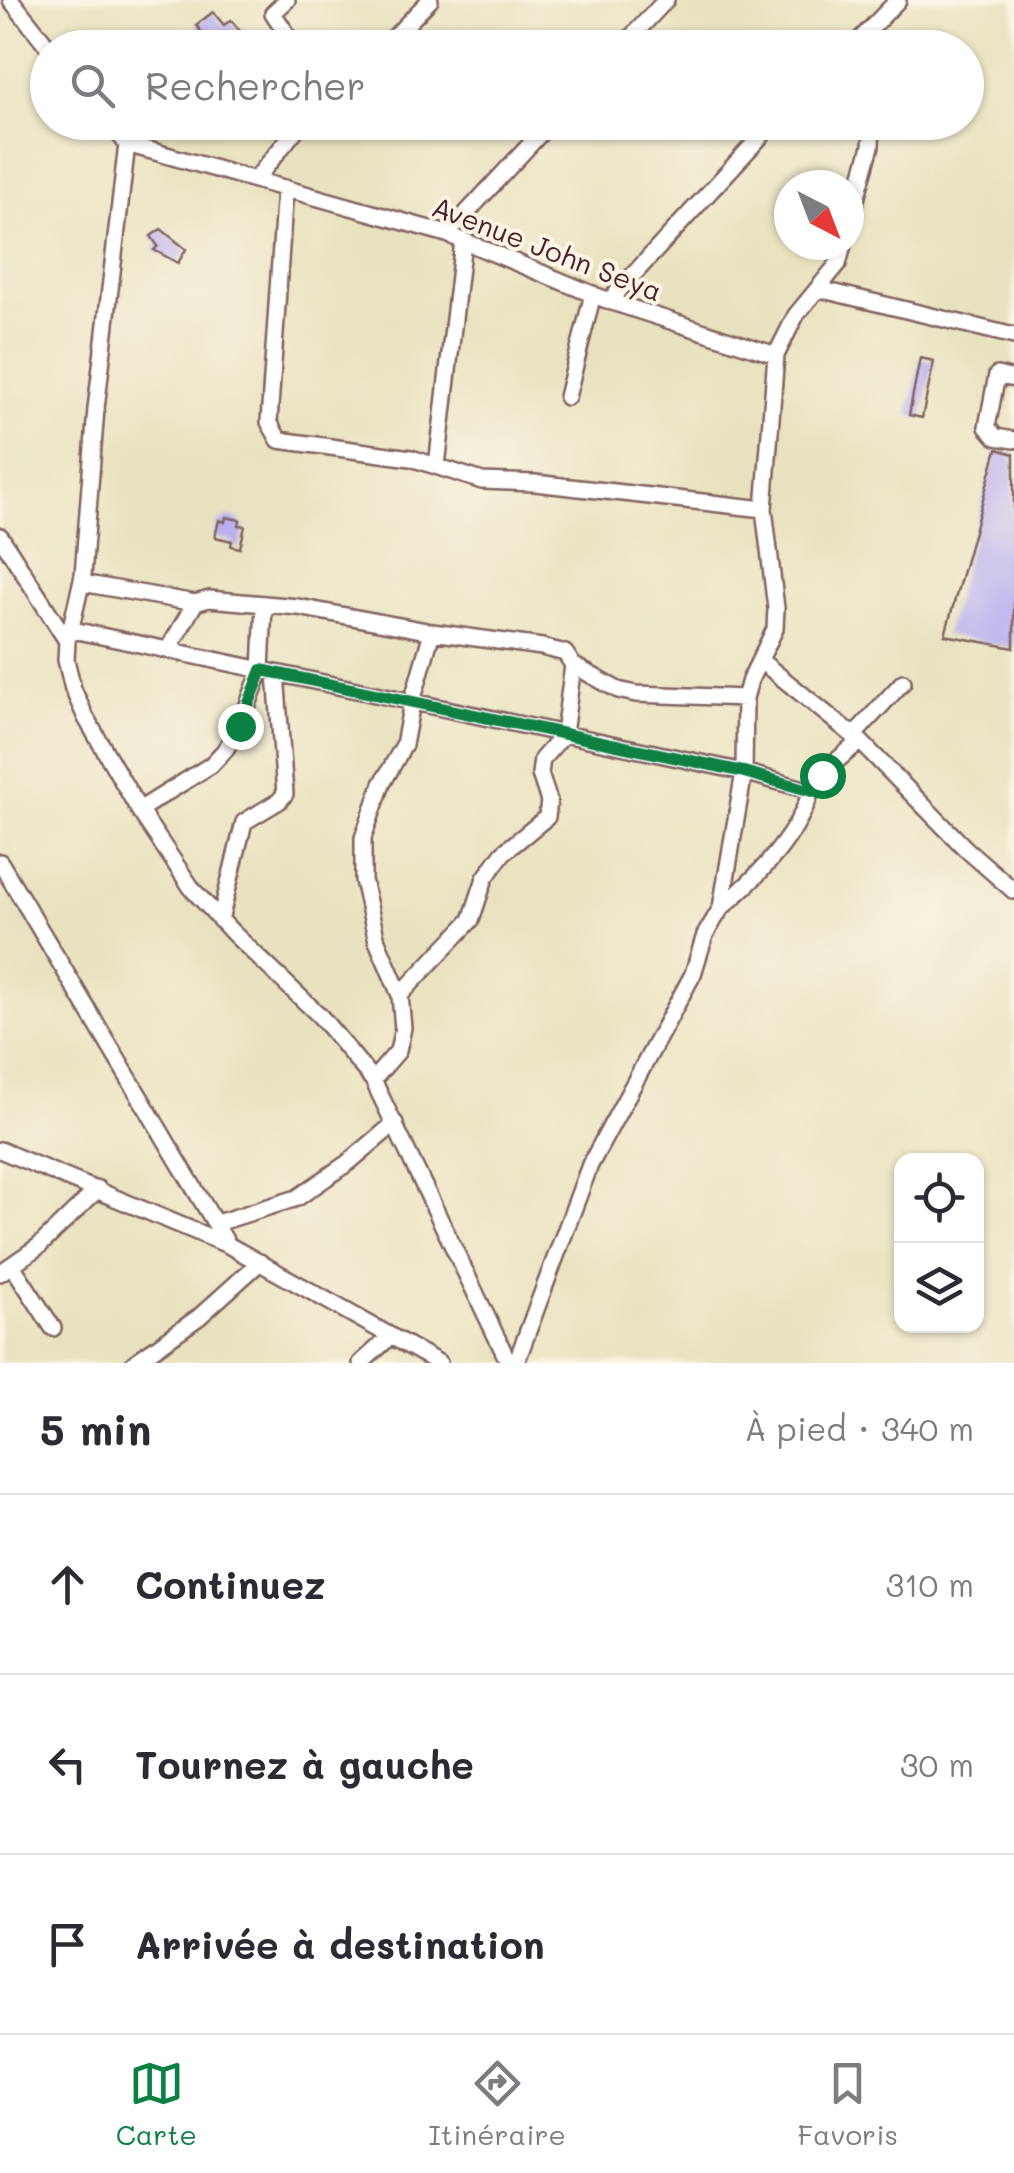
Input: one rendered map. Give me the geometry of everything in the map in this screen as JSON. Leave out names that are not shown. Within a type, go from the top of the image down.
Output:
[{"type":"street","points":[[0,10],[10,0],[34,30]]},
{"type":"street","points":[[261,0],[284,30]]},
{"type":"street","points":[[273,13],[286,0]]},
{"type":"street","points":[[401,30],[430,0]]},
{"type":"street","points":[[638,30],[666,0]]},
{"type":"street","points":[[876,30],[898,0]]},
{"type":"street","points":[[124,140],[127,144],[96,409],[82,583],[66,660],[72,688],[139,810],[192,890],[320,1016],[373,1080],[512,1363]]},
{"type":"street","points":[[256,179],[287,140]]},
{"type":"street","points":[[447,234],[534,140]]},
{"type":"street","points":[[609,301],[757,140]]},
{"type":"street","points":[[864,170],[870,140]]},
{"type":"street","name":"Avenue John Seya","points":[[127,144],[447,234],[609,301],[776,355]]},
{"type":"street","points":[[286,188],[269,422],[280,440],[411,458],[482,481],[535,482],[764,509]]},
{"type":"street","points":[[437,466],[463,241]]},
{"type":"street","points":[[721,908],[744,772],[746,698],[776,630],[764,509],[776,355],[796,315],[839,260]]},
{"type":"street","points":[[820,289],[1014,336]]},
{"type":"street","points":[[566,396],[593,294]]},
{"type":"street","points":[[1014,379],[997,375],[987,428],[996,436],[1014,440]]},
{"type":"street","points":[[0,536],[70,636],[168,650],[744,772],[812,791]]},
{"type":"street","points":[[82,583],[195,602],[298,607],[542,647],[565,653],[573,665],[618,690],[746,698]]},
{"type":"street","points":[[168,650],[195,602]]},
{"type":"street","points":[[220,920],[244,822],[280,801],[284,794],[264,605]]},
{"type":"street","points":[[373,1080],[398,1050],[403,1028],[400,994],[374,926],[363,880],[363,838],[382,784],[404,745],[432,632]]},
{"type":"street","points":[[761,660],[857,738],[966,850],[1014,891]]},
{"type":"street","points":[[400,994],[471,920],[485,878],[503,853],[547,817],[549,801],[540,774],[542,759],[564,734],[573,665]]},
{"type":"street","points":[[139,810],[211,765],[240,726],[269,672]]},
{"type":"street","points":[[512,1363],[590,1165],[693,974],[704,935],[721,908],[766,865],[806,808],[828,768],[903,682]]},
{"type":"street","points":[[0,862],[228,1245]]},
{"type":"street","points":[[0,896],[15,887]]},
{"type":"street","points":[[217,1223],[297,1198],[349,1162],[395,1123]]},
{"type":"street","points":[[0,1150],[228,1245],[439,1363]]},
{"type":"street","points":[[53,1328],[6,1269],[39,1246],[98,1189]]},
{"type":"street","points":[[134,1363],[199,1317],[260,1262]]},
{"type":"street","points":[[360,1363],[392,1336]]},
{"type":"building","points":[[213,12],[224,25],[231,20],[239,30],[200,30],[196,25]]},
{"type":"building","points":[[161,229],[186,249],[178,263],[154,250],[158,246],[151,236]]},
{"type":"building","points":[[920,358],[934,361],[922,418],[909,415]]},
{"type":"building","points":[[997,449],[1014,454],[1014,648],[945,635]]},
{"type":"building","points":[[226,517],[240,520],[239,525],[245,526],[240,548],[231,546],[232,541],[215,537],[219,520],[225,522]]},
{"type":"route","points":[[240,726],[262,670],[744,772],[797,789],[812,791],[822,775]]}]
